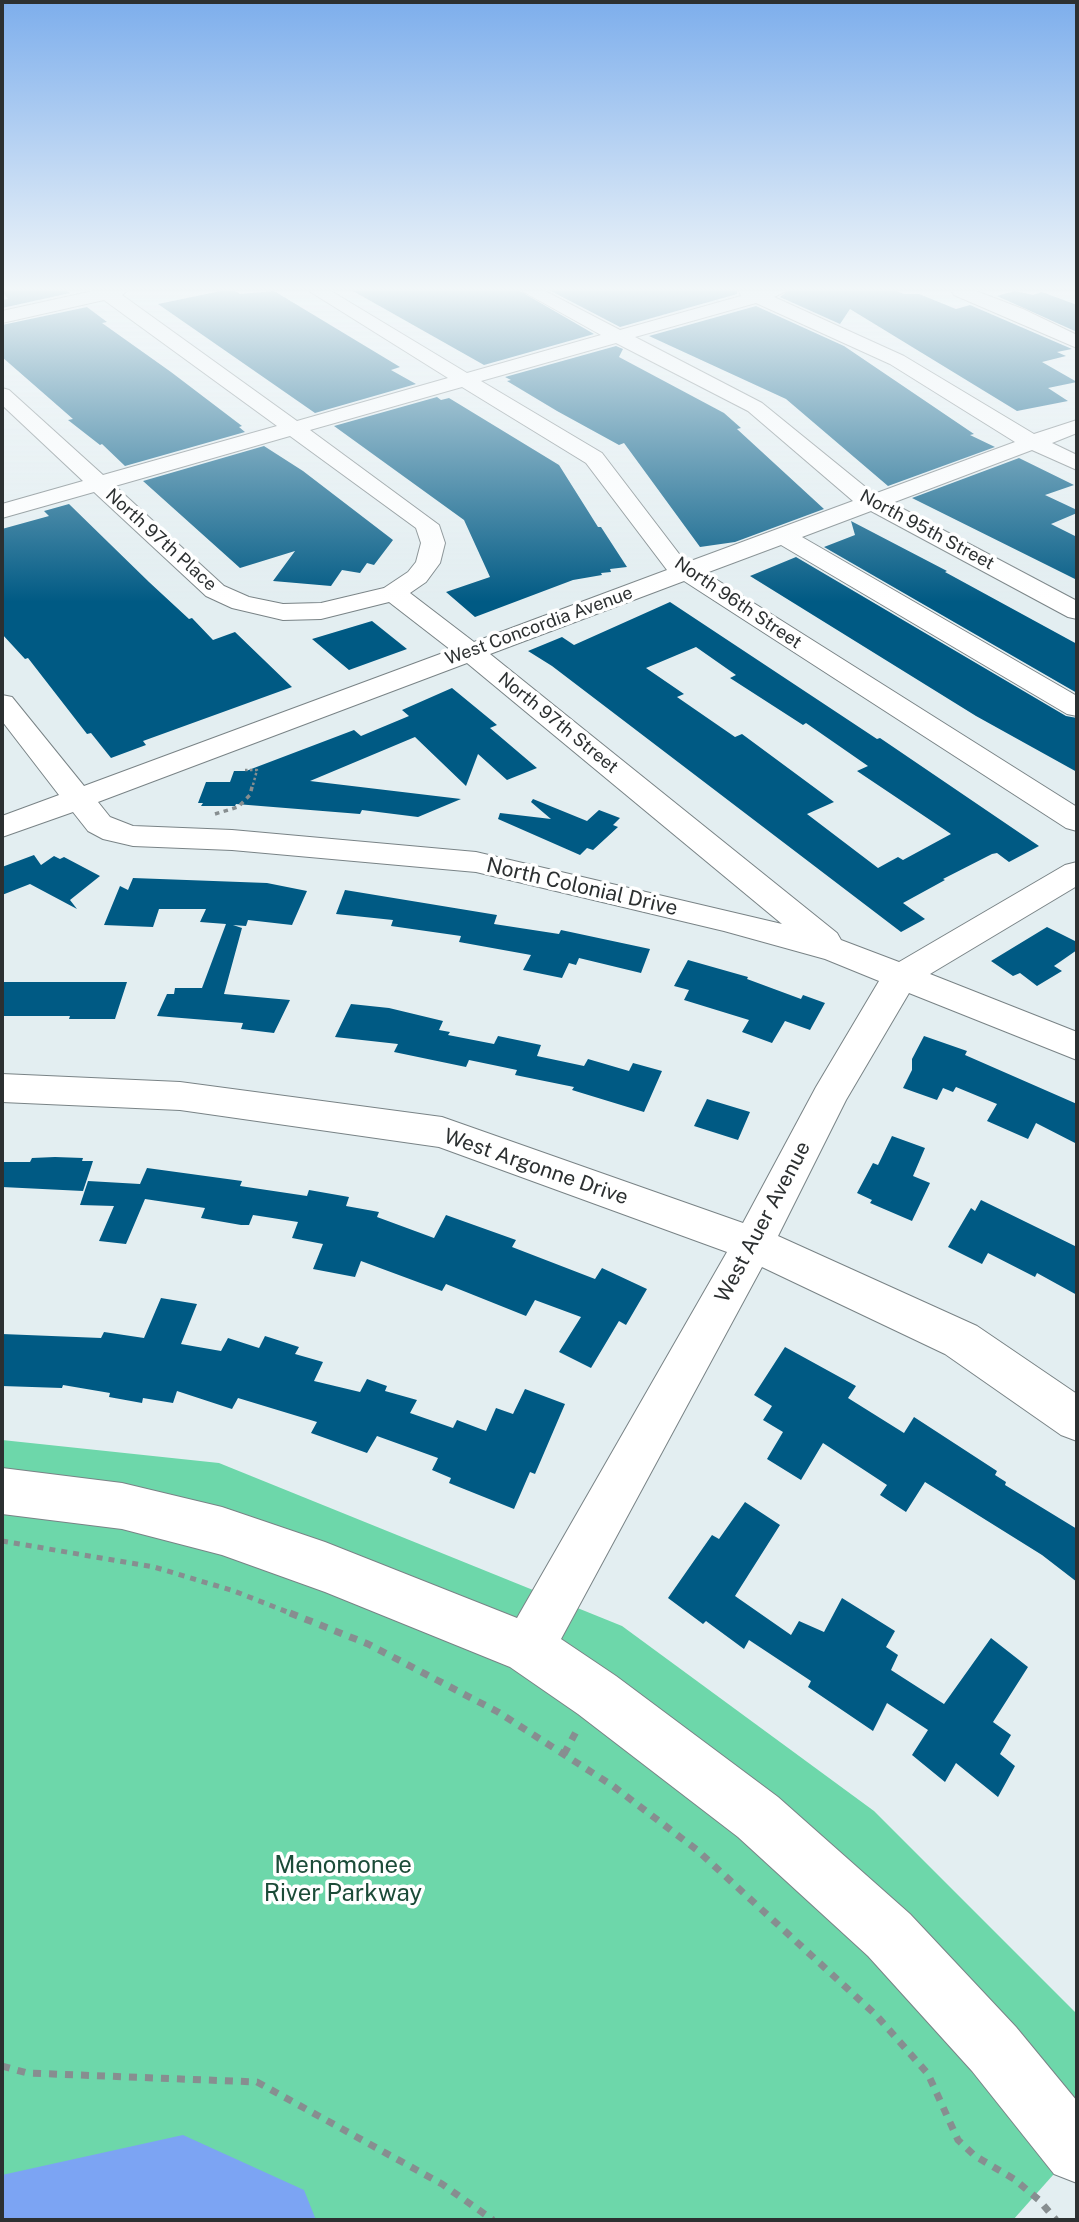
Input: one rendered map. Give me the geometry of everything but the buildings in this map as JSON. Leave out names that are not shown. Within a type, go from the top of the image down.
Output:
[{"type":"street","name":"North 97th Place","points":[[3,395],[215,591],[242,603],[283,612],[321,611],[358,604],[393,593]]},
{"type":"street","points":[[246,395],[427,525],[433,543],[428,563],[417,578],[393,593]]},
{"type":"street","points":[[2,511],[410,395]]},
{"type":"street","name":"North 96th Street","points":[[490,395],[594,458],[674,564],[685,572],[1077,821]]},
{"type":"street","name":"North 95th Street","points":[[732,395],[755,407],[859,495],[1077,611]]},
{"type":"street","points":[[954,395],[1033,443],[1077,463]]},
{"type":"street","name":"West Concordia Avenue","points":[[2,827],[1077,426]]},
{"type":"street","points":[[783,536],[1077,708]]},
{"type":"street","name":"North 97th Street","points":[[393,593],[470,652],[836,950]]},
{"type":"street","name":"North Colonial Drive","points":[[2,703],[99,824],[114,832],[133,836],[232,839],[477,862],[724,920],[836,950],[1077,1046]]},
{"type":"street","name":"West Auer Avenue","points":[[528,1648],[753,1244],[829,1097],[888,995],[902,977],[1077,872]]},
{"type":"street","name":"West Argonne Drive","points":[[2,1088],[180,1097],[442,1132],[753,1244],[961,1340],[1077,1420]]},
{"type":"street","points":[[2,1491],[122,1506],[222,1531],[325,1567],[528,1648],[711,1779],[841,1891],[889,1935],[968,2021],[1077,2151]]},
{"type":"path","points":[[204,816],[233,810],[250,795],[257,770],[245,769]]},
{"type":"path","points":[[2,1541],[154,1567],[234,1591],[368,1644],[498,1712],[564,1754],[613,1786],[697,1850],[823,1964],[876,2015],[928,2074],[958,2140],[975,2156],[1014,2179],[1040,2200],[1056,2220]]},
{"type":"path","points":[[564,1754],[579,1725]]},
{"type":"path","points":[[2,2066],[27,2073],[257,2082],[442,2184],[493,2220]]},
{"type":"green space","name":"Menomonee River Parkway","points":[[2,1440],[219,1463],[622,1626],[874,1811],[1077,2014],[1077,2148],[1013,2220],[2,2220]]},
{"type":"waterway","points":[[2,2217],[183,2176],[274,2220]]}]
